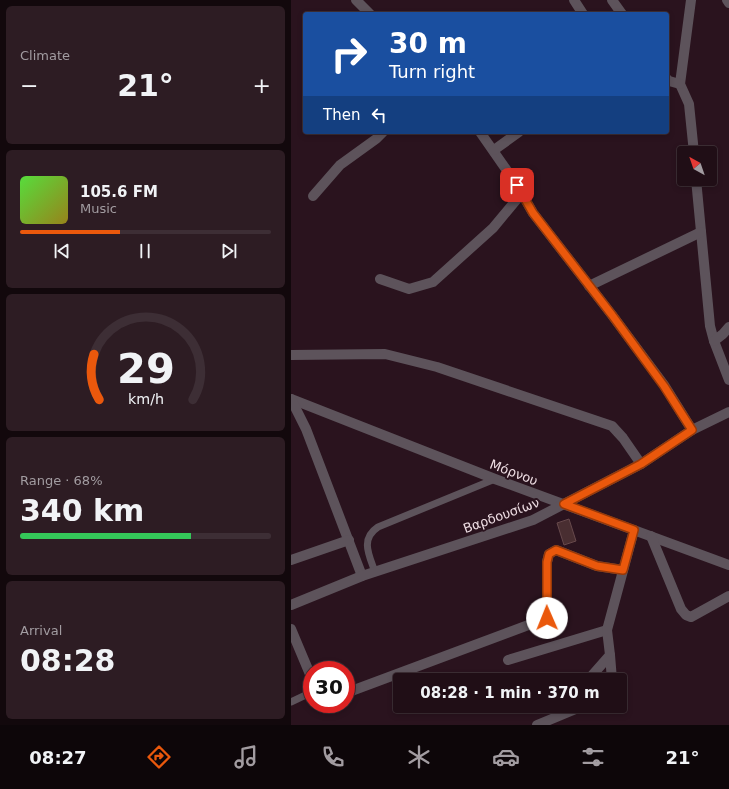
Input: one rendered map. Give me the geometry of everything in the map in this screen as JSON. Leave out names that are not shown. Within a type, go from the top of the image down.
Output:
[{"type":"street","points":[[356,0],[368,12]]},
{"type":"street","points":[[574,0],[582,12]]},
{"type":"street","points":[[612,0],[621,12]]},
{"type":"street","points":[[691,0],[680,84],[689,104],[693,146]]},
{"type":"street","points":[[669,81],[680,84]]},
{"type":"street","points":[[313,196],[340,165],[381,134]]},
{"type":"street","points":[[481,134],[522,193],[533,213],[664,386],[692,430]]},
{"type":"street","points":[[493,150],[516,134]]},
{"type":"street","points":[[697,186],[710,326],[714,341],[729,380]]},
{"type":"street","points":[[380,279],[409,289],[433,282],[493,228],[522,193]]},
{"type":"street","points":[[589,286],[701,232]]},
{"type":"street","points":[[714,341],[729,327]]},
{"type":"street","points":[[291,355],[385,354],[437,367],[611,426],[623,438],[641,464]]},
{"type":"street","points":[[291,399],[306,429],[362,576]]},
{"type":"street","name":"Μόρνου","points":[[291,399],[495,479],[729,565]]},
{"type":"street","name":"Βαρδουσίων","points":[[291,605],[362,576],[533,520],[641,464],[692,430],[729,412]]},
{"type":"street","points":[[611,673],[607,630],[634,530]]},
{"type":"street","points":[[651,536],[681,609],[686,616],[691,617],[729,596]]},
{"type":"street","points":[[291,560],[349,540]]},
{"type":"street","points":[[355,691],[547,618],[547,562],[549,554],[556,550],[597,566],[623,570]]},
{"type":"street","points":[[291,629],[304,661]]},
{"type":"street","points":[[508,660],[607,630]]},
{"type":"street","points":[[594,673],[610,655]]},
{"type":"street","points":[[553,722],[559,713]]},
{"type":"street","points":[[537,725],[553,722],[570,713]]},
{"type":"lane","points":[[375,572],[368,550],[367,539],[371,532],[378,527],[495,479]]},
{"type":"lane","points":[[291,702],[303,696]]},
{"type":"building","points":[[569,519],[576,541],[564,545],[557,523]]},
{"type":"route","points":[[517,185],[533,213],[612,315],[664,386],[692,430],[641,464],[564,504],[634,530],[623,570],[597,566],[556,550],[549,554],[547,562],[547,618]]}]
